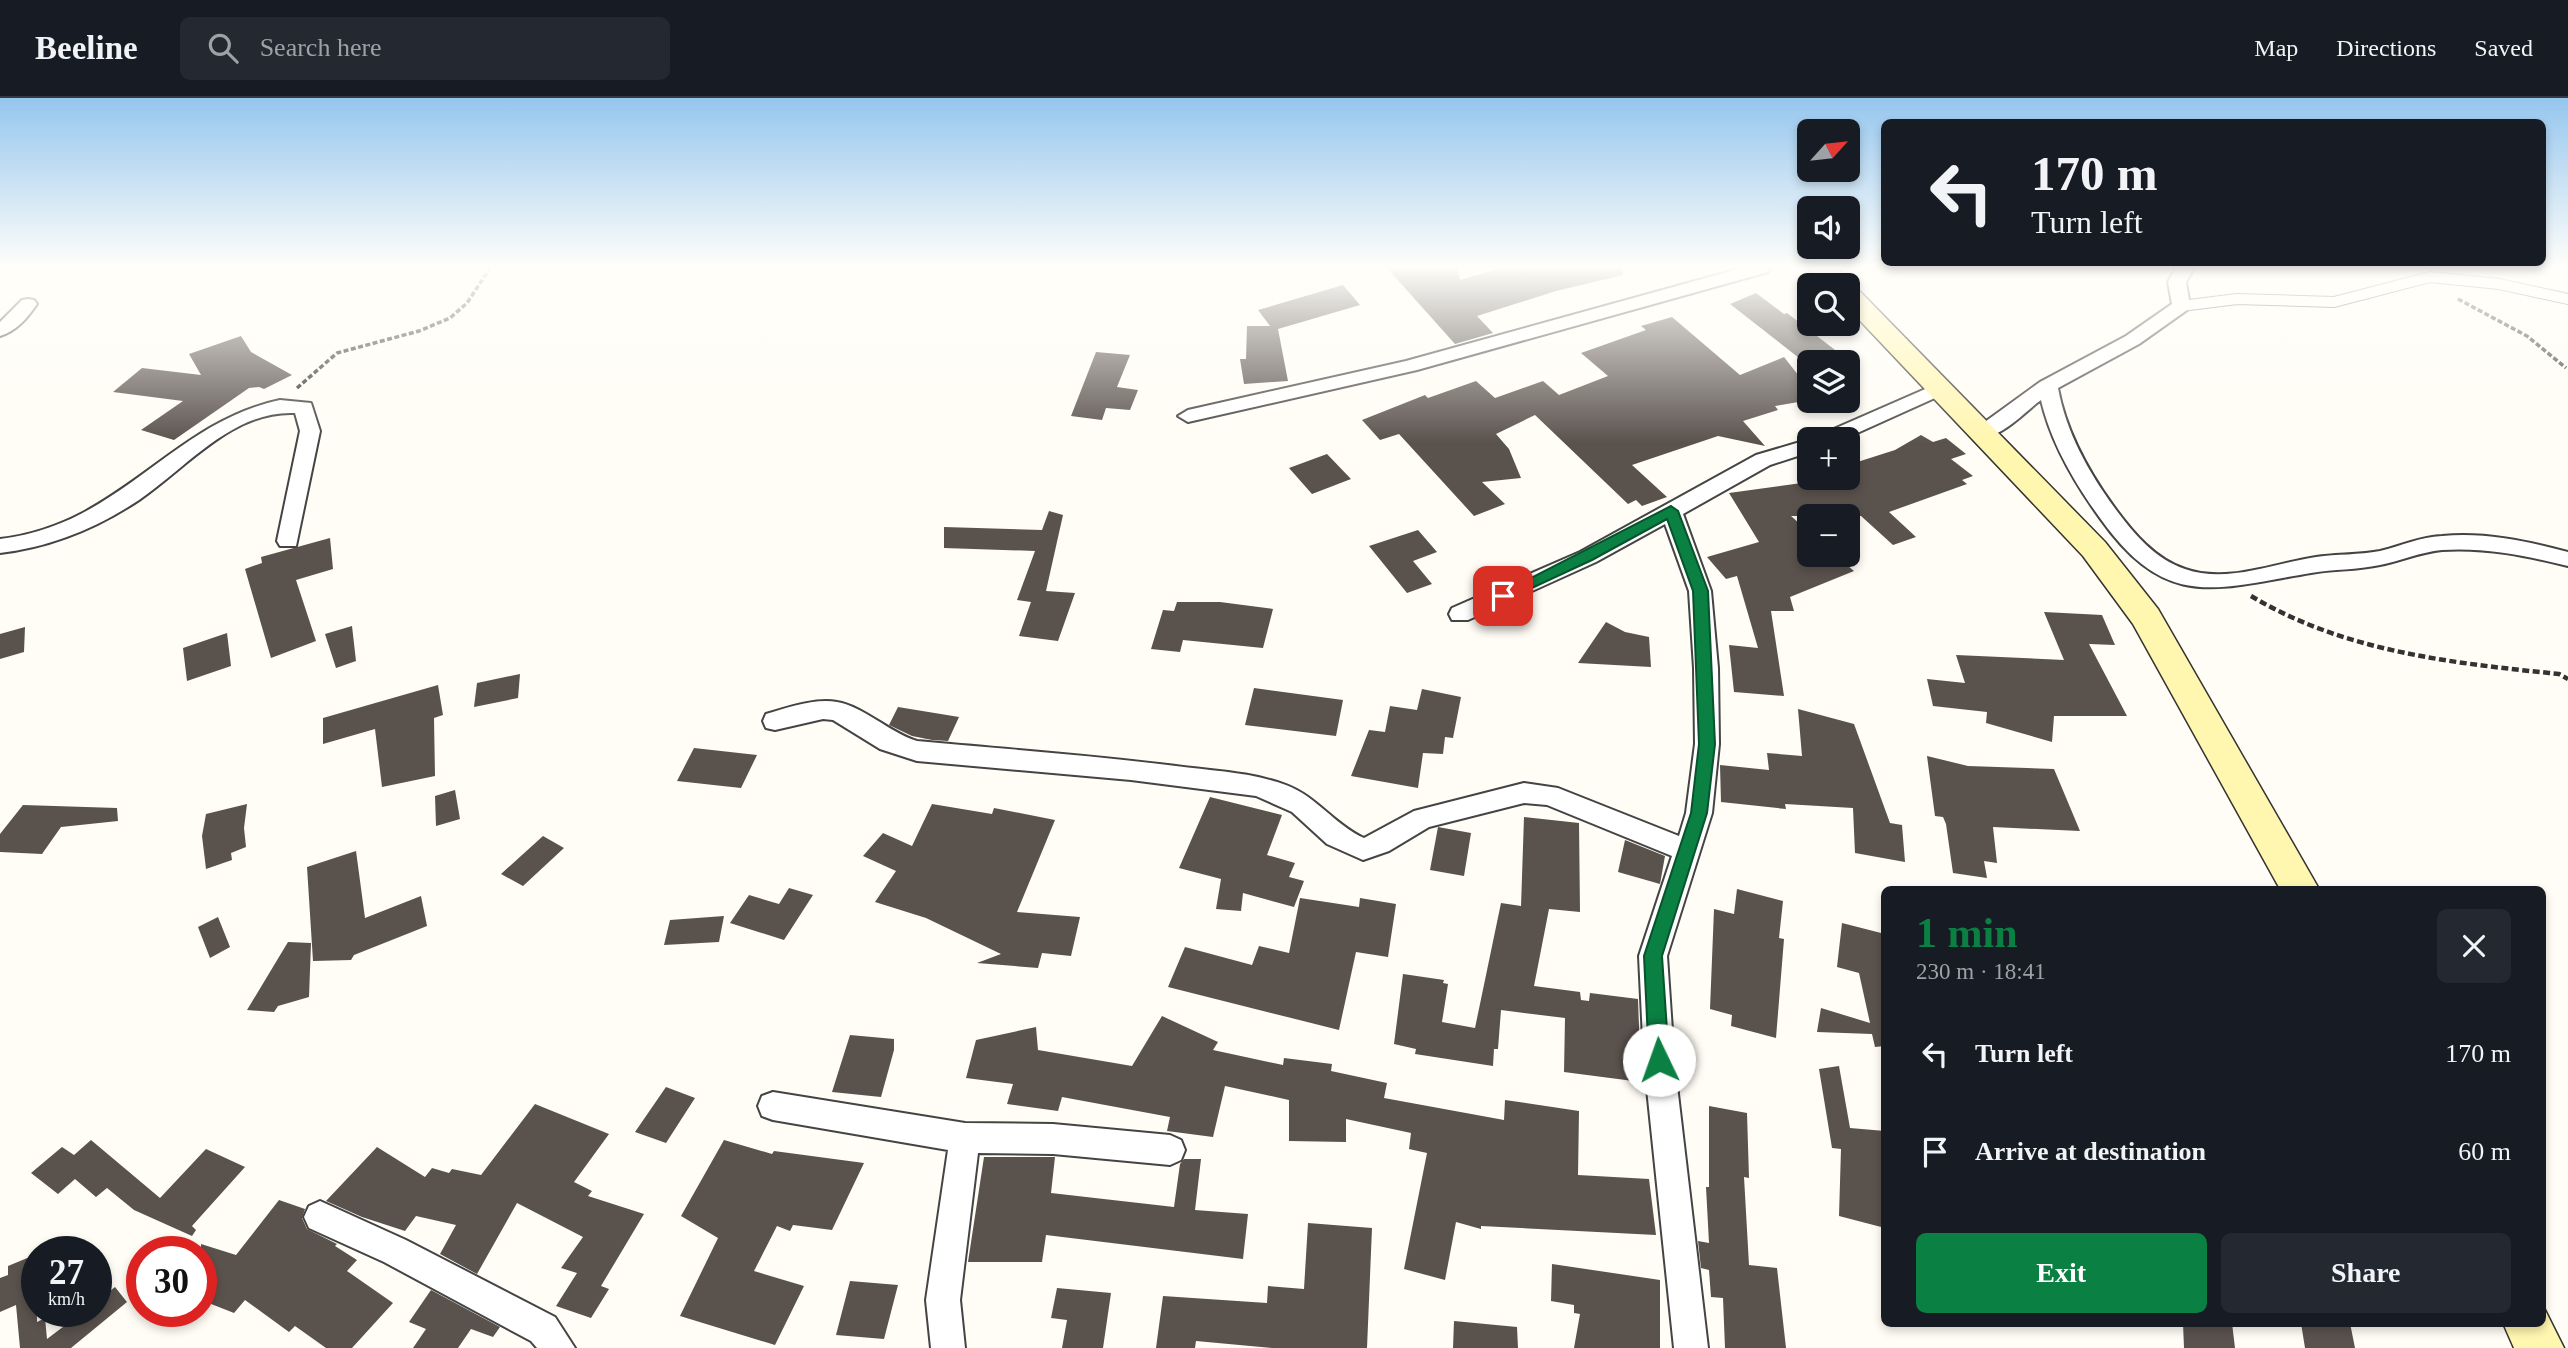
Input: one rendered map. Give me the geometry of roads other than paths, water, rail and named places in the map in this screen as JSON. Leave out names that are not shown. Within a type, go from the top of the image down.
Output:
[{"type":"street","points":[[1188,416],[1410,366],[1552,326]]},
{"type":"street","points":[[1880,326],[2094,549],[2146,617],[2298,886]]},
{"type":"street","points":[[1981,432],[2002,423],[2025,401],[2048,386],[2135,340],[2153,326]]},
{"type":"street","points":[[2048,386],[2051,410],[2065,439],[2088,484],[2116,526],[2143,555],[2160,566],[2191,579],[2226,581],[2314,564],[2380,558],[2421,546],[2449,542],[2493,544],[2568,559]]},
{"type":"street","points":[[1854,427],[1940,389]]},
{"type":"street","points":[[0,546],[31,541],[97,516],[251,412],[270,407],[304,407],[310,431],[288,541]]},
{"type":"street","points":[[1460,614],[1587,557],[1763,460],[1797,449]]},
{"type":"street","points":[[1671,511],[1700,591],[1706,668],[1707,744],[1699,813],[1653,956],[1659,1060],[1691,1348]]},
{"type":"street","points":[[775,722],[822,710],[838,711],[889,741],[917,751],[1131,770],[1256,786],[1290,799],[1336,837],[1363,849],[1385,843],[1409,824],[1423,818],[1524,793],[1549,795],[1686,850]]},
{"type":"street","points":[[773,1106],[965,1138],[1053,1139],[1170,1150]]},
{"type":"street","points":[[948,1348],[943,1300],[965,1138]]},
{"type":"street","points":[[320,1217],[395,1251],[543,1329],[558,1348]]},
{"type":"street","points":[[2529,1327],[2540,1348]]}]
